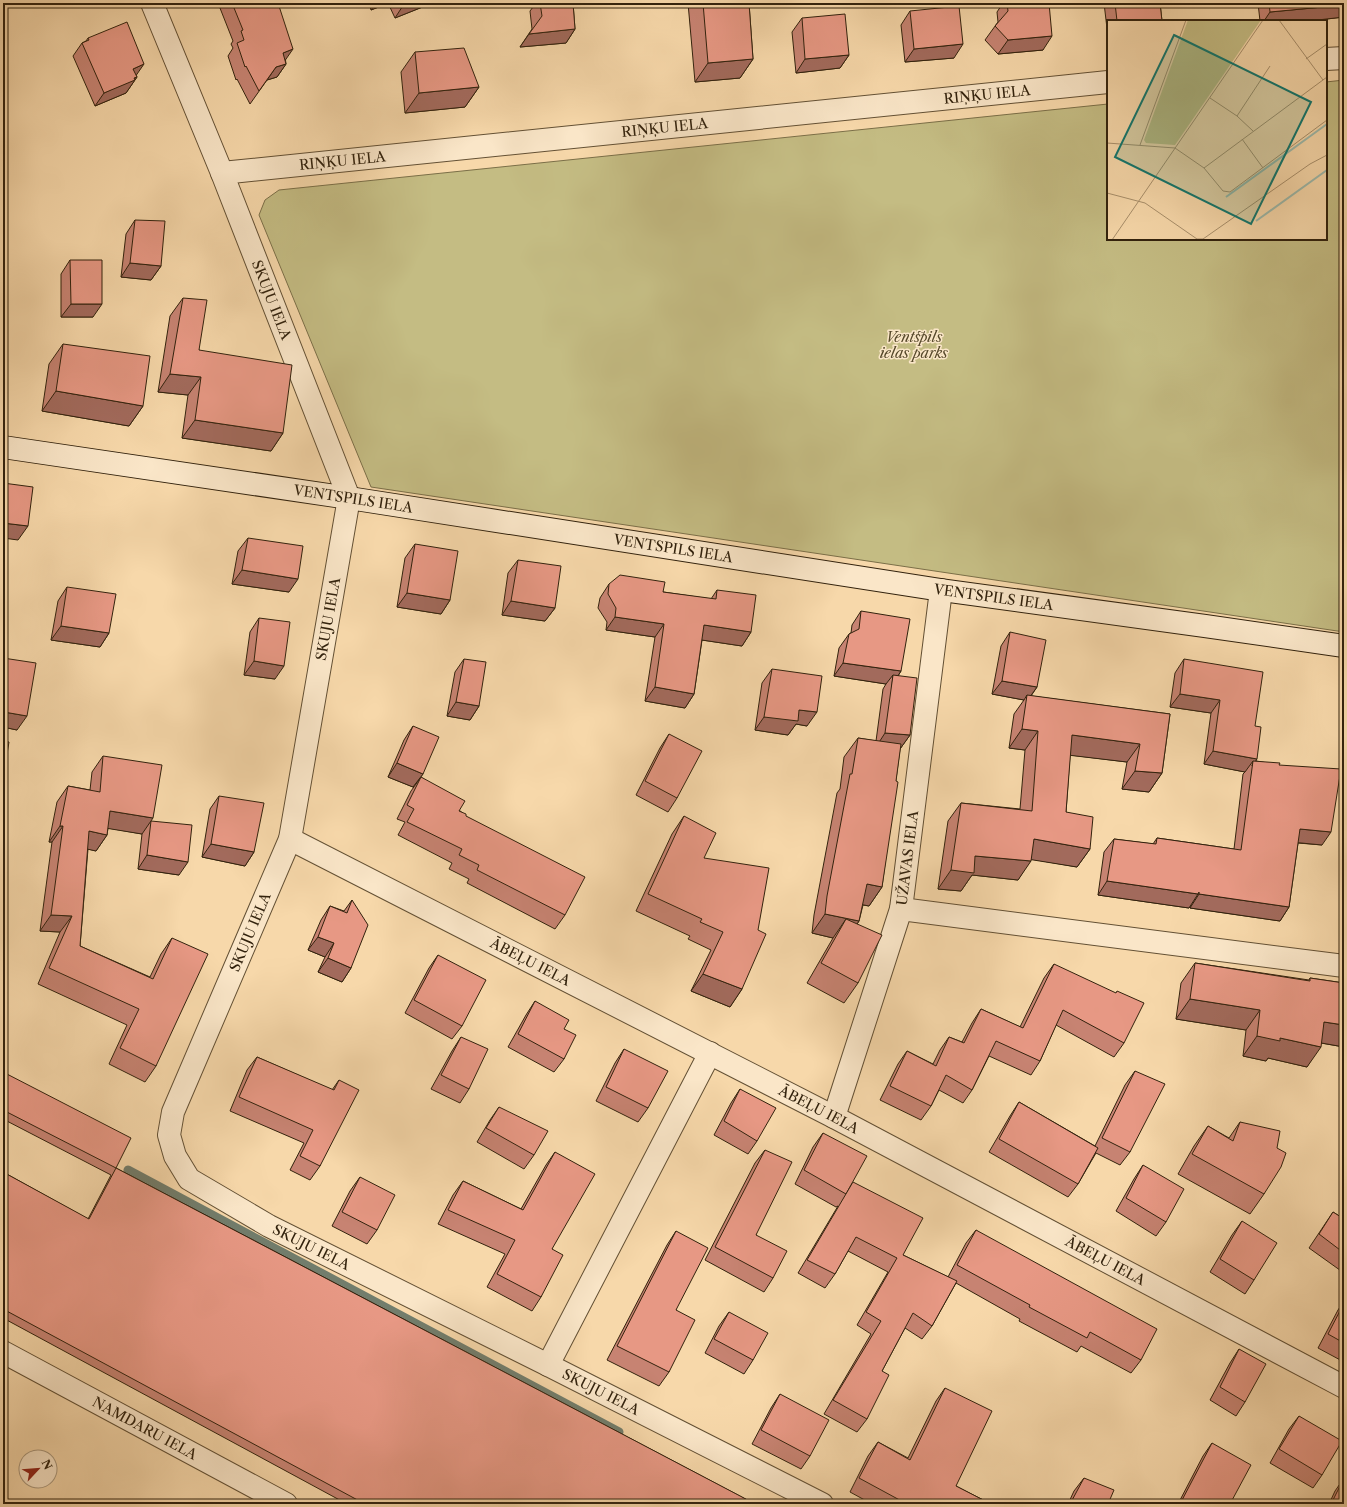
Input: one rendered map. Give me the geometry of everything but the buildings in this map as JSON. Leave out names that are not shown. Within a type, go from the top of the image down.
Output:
[{"type":"street","name":"SKUJU IELA","points":[[152,3],[222,173],[349,498],[290,839],[173,1112],[169,1135],[176,1156],[189,1179],[269,1226],[822,1504]]},
{"type":"street","points":[[1327,60],[1344,58]]},
{"type":"street","name":"RIŅĶU IELA","points":[[222,173],[1107,82]]},
{"type":"street","name":"VENTSPILS IELA","points":[[3,447],[349,498],[941,590],[1344,646]]},
{"type":"street","name":"UŽAVAS IELA","points":[[834,1117],[901,909],[941,590]]},
{"type":"street","name":"ĀBEĻU IELA","points":[[290,839],[834,1117],[1344,1387]]},
{"type":"street","points":[[901,909],[1344,966]]},
{"type":"street","points":[[548,1365],[710,1053]]},
{"type":"street","name":"NAMDARU IELA","points":[[3,1352],[286,1504]]},
{"type":"green space","name":"Ventspils ielas parks","points":[[1344,80],[1344,632],[371,487],[259,215],[265,200],[279,190],[1107,104],[1107,240],[1327,240],[1327,82]]},
{"type":"waterway","points":[[128,1170],[619,1432]]}]
